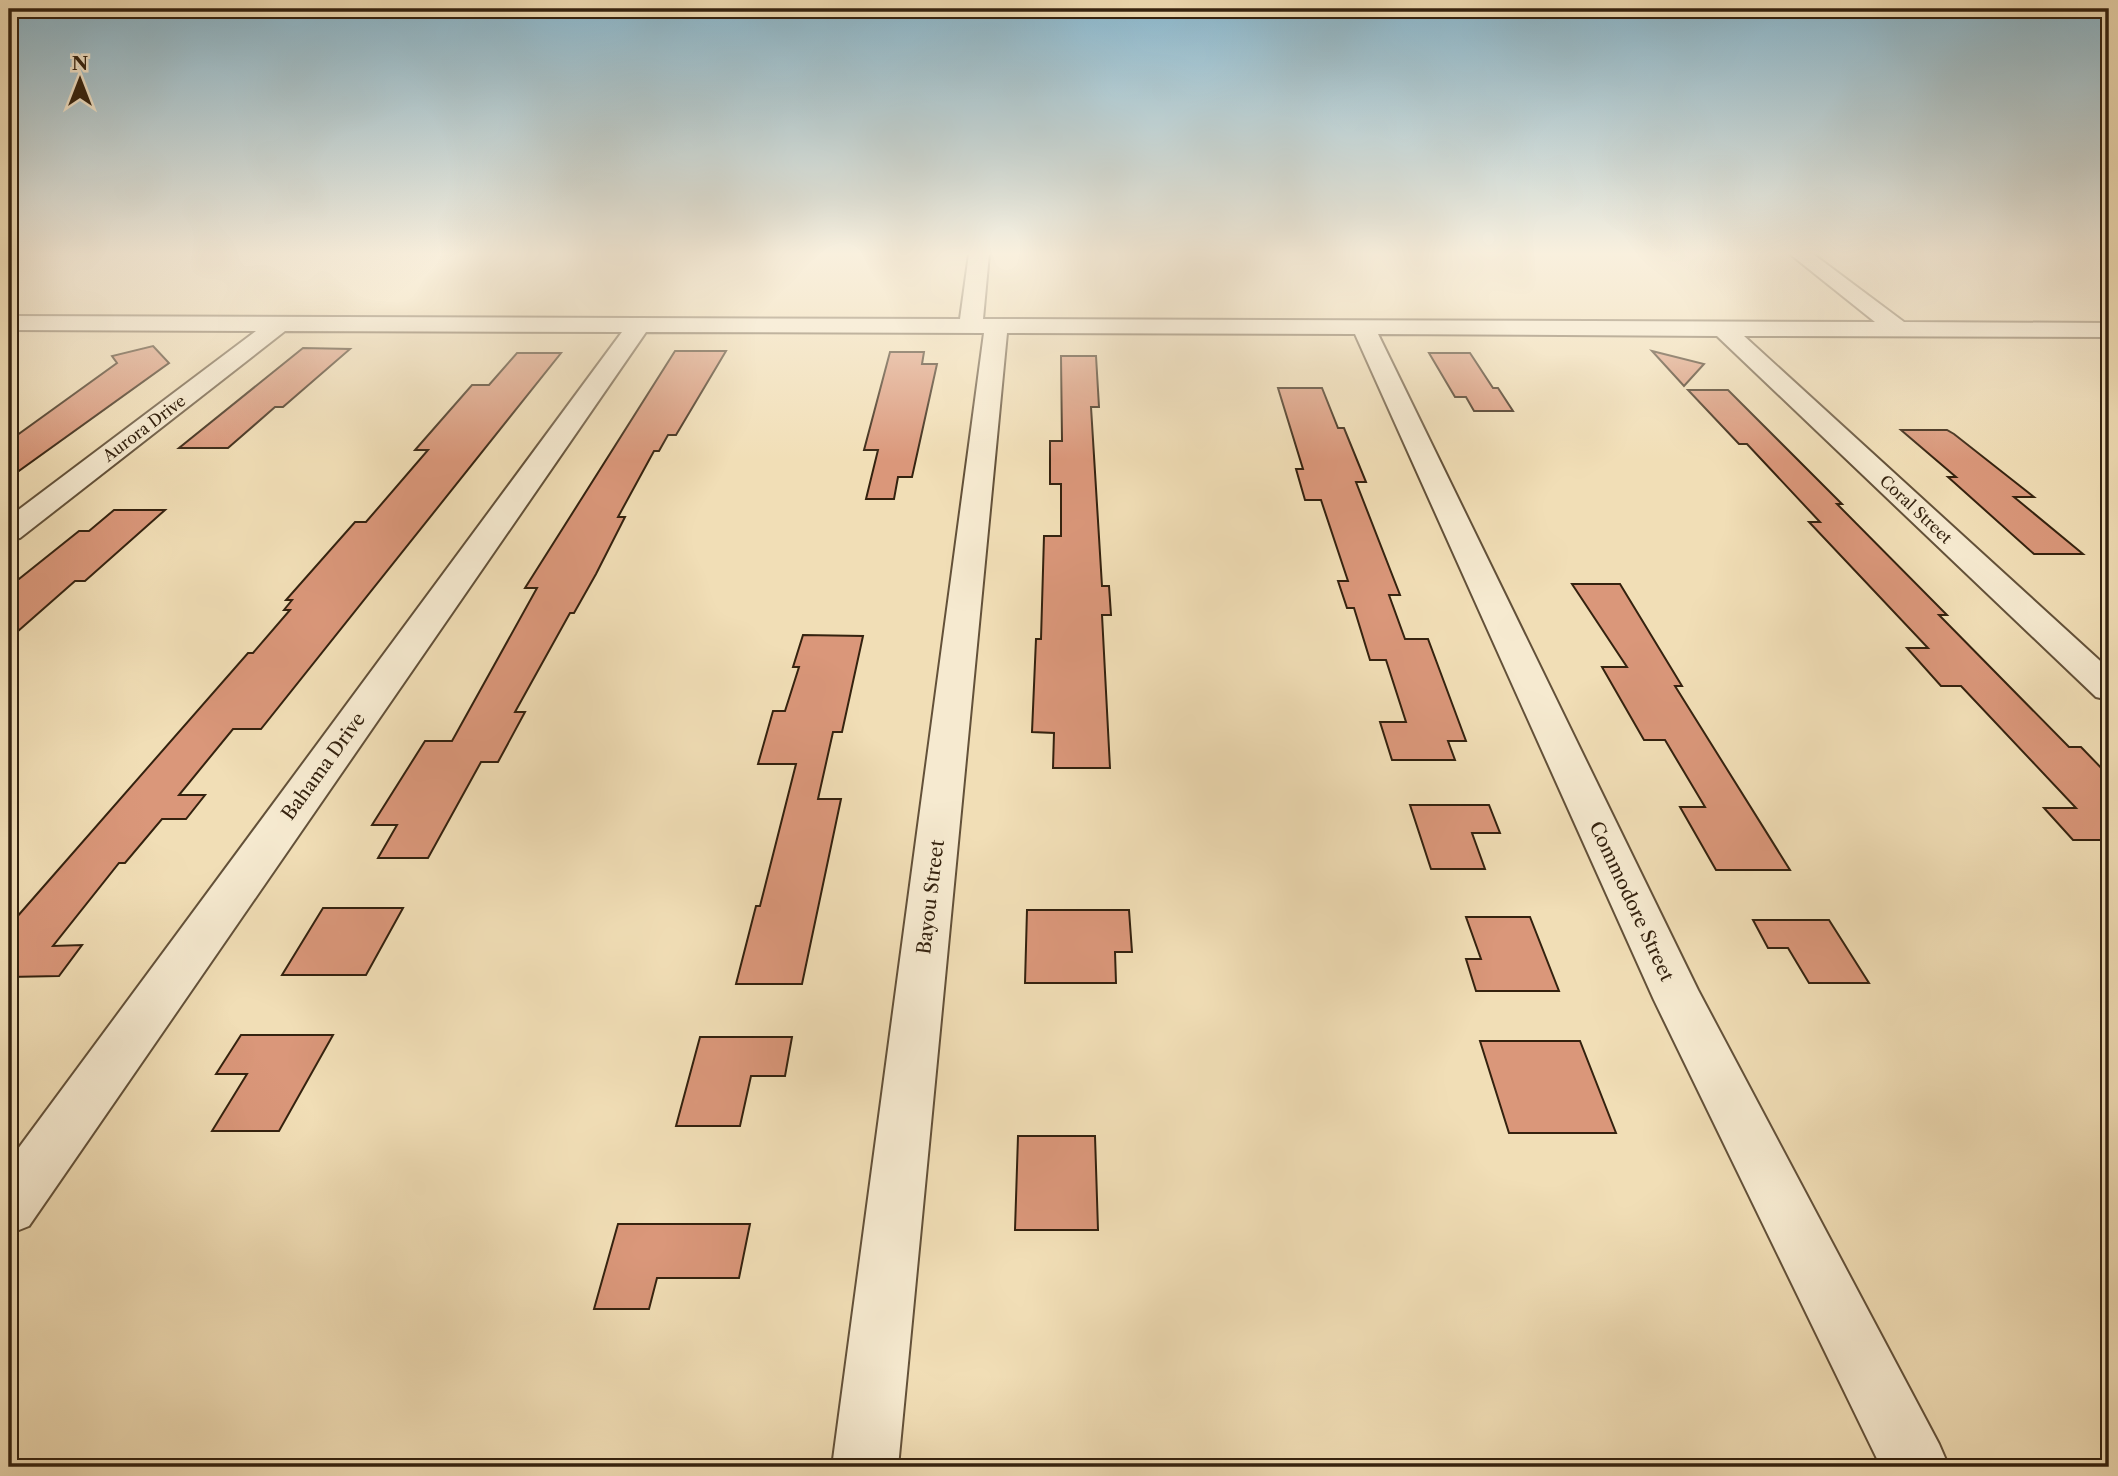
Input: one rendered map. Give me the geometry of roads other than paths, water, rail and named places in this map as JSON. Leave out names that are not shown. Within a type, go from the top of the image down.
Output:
[{"type":"street","points":[[9,323],[2109,330]]},
{"type":"street","name":"Bayou Street","points":[[864,1467],[984,323]]},
{"type":"street","points":[[1890,323],[1898,329]]},
{"type":"street","name":"Aurora Drive","points":[[9,531],[279,324]]},
{"type":"street","name":"Bahama Drive","points":[[9,1208],[639,325]]},
{"type":"street","name":"Commodore Street","points":[[1363,327],[1678,1000],[1916,1467]]},
{"type":"street","name":"Coral Street","points":[[1723,329],[2109,689]]},
{"type":"street","points":[[2085,330],[2109,344]]}]
